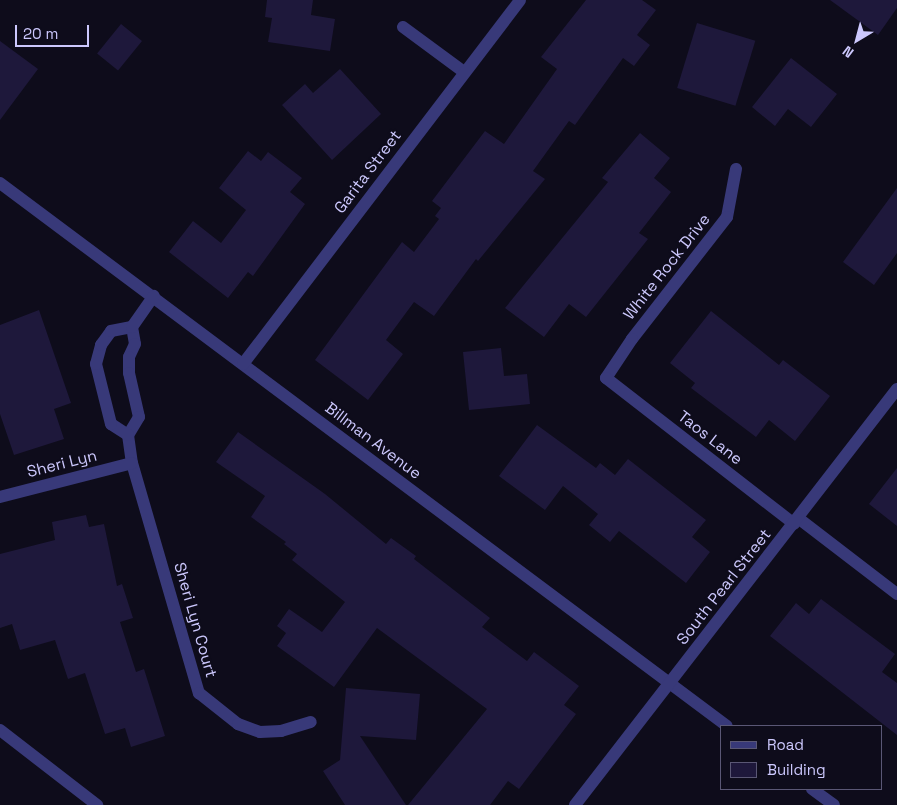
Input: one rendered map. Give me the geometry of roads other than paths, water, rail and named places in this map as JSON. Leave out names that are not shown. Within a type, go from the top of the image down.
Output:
[{"type":"street","name":"Garita Street","points":[[242,364],[520,0]]},
{"type":"street","points":[[403,27],[464,72]]},
{"type":"street","name":"White Rock Drive","points":[[606,378],[632,338],[727,217],[736,169]]},
{"type":"street","name":"Billman Avenue","points":[[0,183],[154,296],[242,364],[726,725]]},
{"type":"street","points":[[132,327],[135,344],[129,357],[129,373],[139,416],[128,435],[111,424],[96,364],[101,345],[111,331],[132,327],[154,296]]},
{"type":"street","name":"Taos Lane","points":[[606,378],[796,521],[897,594]]},
{"type":"street","name":"South Pearl Street","points":[[575,805],[897,389]]},
{"type":"street","name":"Sheri Lyn Court","points":[[128,435],[132,463],[199,693],[238,724],[260,732],[281,731],[311,722]]},
{"type":"street","name":"Sheri Lyn","points":[[0,497],[132,463]]},
{"type":"street","points":[[0,730],[79,800],[97,805]]},
{"type":"street","points":[[813,790],[834,805]]}]
